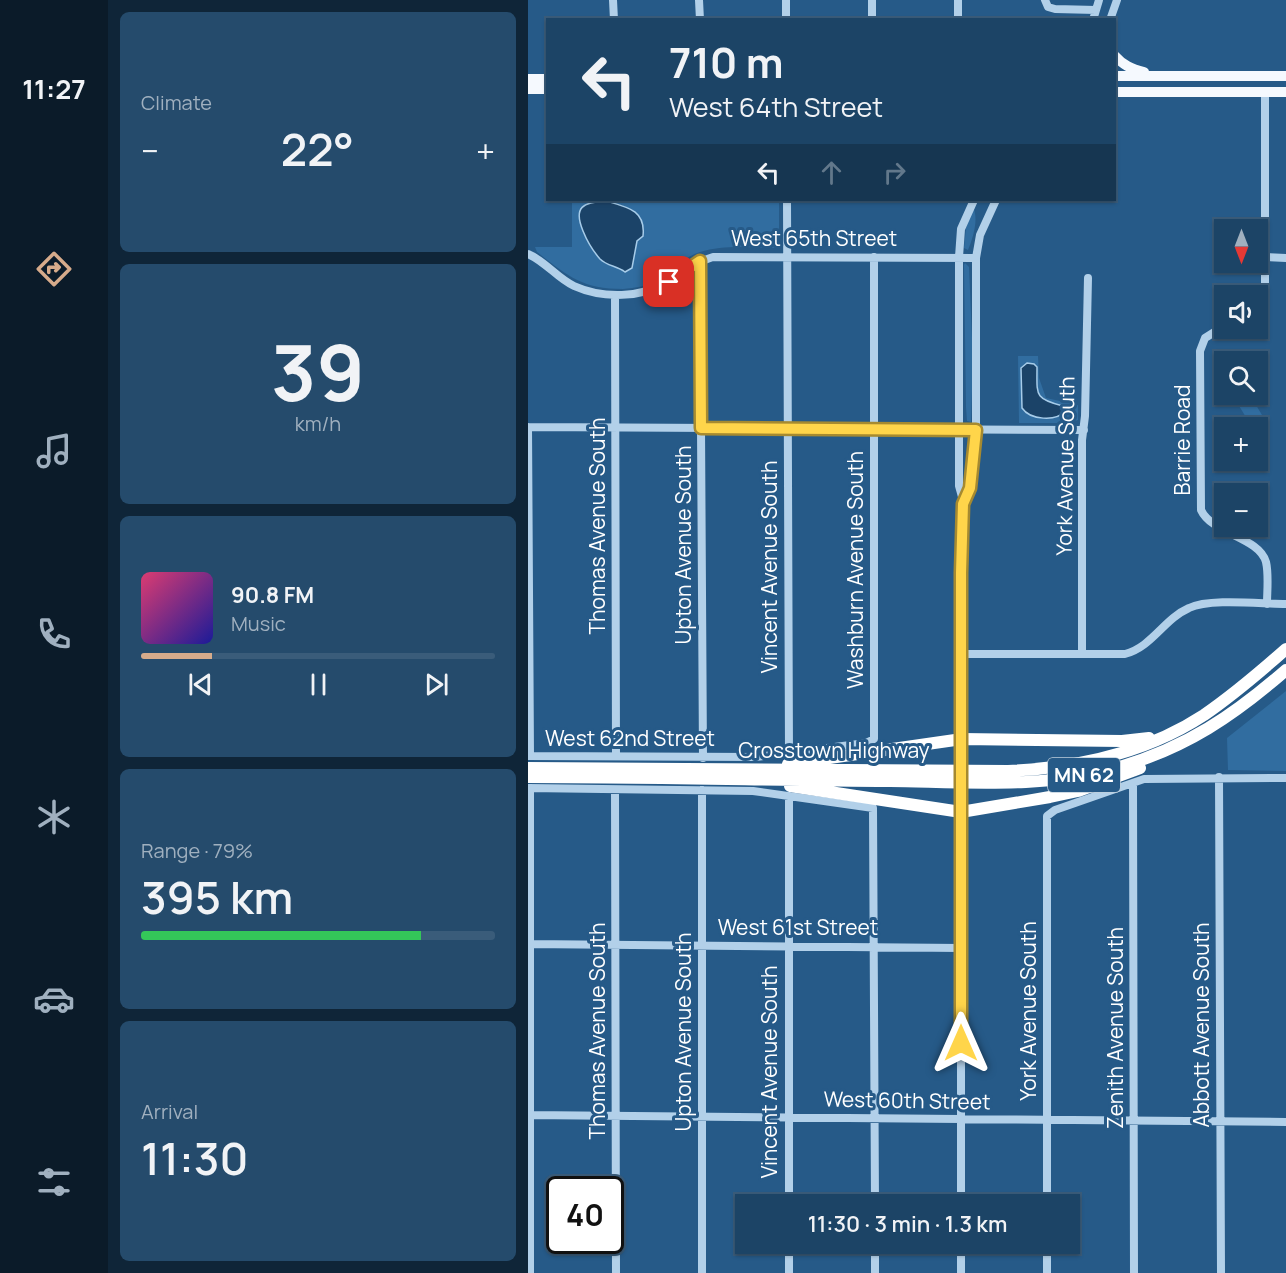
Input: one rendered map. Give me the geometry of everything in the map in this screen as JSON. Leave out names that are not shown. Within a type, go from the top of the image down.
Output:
[{"type":"highway","name":"Crosstown Highway","points":[[528,783],[549,773],[963,772],[1064,767],[1107,757],[1162,737],[1202,716],[1230,697],[1286,649]]},
{"type":"highway","name":"Crosstown Highway","points":[[727,774],[952,782],[1073,778],[1118,768],[1198,736],[1244,706],[1286,670]]},
{"type":"highway","points":[[727,774],[807,788],[961,807],[1050,797],[1078,791],[1155,762],[1198,736]]},
{"type":"highway","points":[[727,774],[962,739],[1122,741],[1162,737]]},
{"type":"highway","points":[[529,762],[549,773]]},
{"type":"main road","points":[[1116,57],[1131,69],[1158,76]]},
{"type":"main road","points":[[1116,76],[1286,77]]},
{"type":"main road","points":[[1265,92],[1270,83],[1286,77]]},
{"type":"main road","points":[[528,79],[546,79]]},
{"type":"main road","points":[[528,89],[546,89]]},
{"type":"main road","points":[[1116,92],[1286,92]]},
{"type":"street","points":[[614,0],[614,18]]},
{"type":"street","points":[[699,0],[699,18]]},
{"type":"street","points":[[786,0],[786,18]]},
{"type":"street","points":[[872,0],[872,18]]},
{"type":"street","points":[[958,0],[958,18]]},
{"type":"street","points":[[1045,0],[1048,7],[1055,9],[1096,10]]},
{"type":"street","points":[[1094,18],[1100,0]]},
{"type":"street","points":[[1111,18],[1117,0]]},
{"type":"street","points":[[1265,92],[1265,219]]},
{"type":"street","name":"Vincent Avenue South","points":[[787,201],[789,754]]},
{"type":"street","points":[[961,1194],[963,504],[959,486],[959,257],[961,229],[974,201]]},
{"type":"street","points":[[963,504],[970,488],[976,430],[976,258],[980,235],[996,201]]},
{"type":"street","name":"West 65th Street","points":[[528,254],[573,285],[589,292],[615,295],[635,294],[655,289],[700,261],[727,256],[976,258]]},
{"type":"street","name":"Washburn Avenue South","points":[[874,256],[874,739]]},
{"type":"street","points":[[1268,257],[1286,258]]},
{"type":"street","name":"Upton Avenue South","points":[[700,261],[703,758]]},
{"type":"street","name":"York Avenue South","points":[[1082,654],[1088,278]]},
{"type":"street","name":"Thomas Avenue South","points":[[615,295],[616,756]]},
{"type":"street","name":"Barrie Road","points":[[1214,332],[1205,338],[1200,351],[1201,510],[1206,519],[1256,548],[1265,558],[1267,604]]},
{"type":"street","points":[[529,762],[528,427],[1084,430]]},
{"type":"street","points":[[962,654],[1116,654],[1132,652],[1146,643],[1179,614],[1197,605],[1286,604]]},
{"type":"street","name":"West 62nd Street","points":[[529,762],[616,756],[756,758],[866,743],[874,739]]},
{"type":"street","points":[[1133,783],[1159,777],[1286,778]]},
{"type":"street","name":"Abbott Avenue South","points":[[1219,777],[1221,1273]]},
{"type":"street","points":[[530,1273],[528,783],[615,789],[753,790],[873,808],[875,1194]]},
{"type":"street","name":"York Avenue South","points":[[1047,1194],[1047,816],[1055,810],[1133,783]]},
{"type":"street","name":"Zenith Avenue South","points":[[1133,783],[1134,1273]]},
{"type":"street","name":"Thomas Avenue South","points":[[615,789],[616,1273]]},
{"type":"street","name":"Upton Avenue South","points":[[702,790],[702,1273]]},
{"type":"street","name":"Vincent Avenue South","points":[[789,796],[789,1194]]},
{"type":"street","name":"West 61st Street","points":[[529,944],[961,948]]},
{"type":"street","name":"West 60th Street","points":[[529,1115],[1286,1122]]},
{"type":"street","points":[[789,1254],[789,1273]]},
{"type":"street","points":[[875,1254],[875,1273]]},
{"type":"street","points":[[961,1254],[961,1273]]},
{"type":"street","points":[[1047,1254],[1047,1273]]},
{"type":"shaded area","points":[[572,201],[779,201],[779,248],[729,247],[700,252],[689,257],[659,280],[637,287],[623,289],[586,284],[567,274],[537,252],[535,247],[572,247]]},
{"type":"shaded area","points":[[606,201],[634,211],[643,227],[643,236],[637,241],[632,268],[625,272],[600,259],[588,242],[580,223],[579,216],[582,207]]},
{"type":"shaded area","points":[[973,207],[975,223],[968,250],[964,248],[966,228]]},
{"type":"shaded area","points":[[965,263],[969,267],[973,361],[971,422],[967,421],[966,407]]},
{"type":"shaded area","points":[[1018,356],[1038,356],[1039,378],[1046,398],[1078,405],[1078,420],[1069,423],[1019,423]],"holes":[[[1037,367],[1039,394],[1047,401],[1063,406],[1025,413],[1022,408],[1021,368]]]},
{"type":"shaded area","points":[[1027,363],[1037,367],[1039,394],[1047,401],[1063,406],[1065,411],[1061,415],[1050,418],[1037,417],[1022,408],[1021,368]]},
{"type":"shaded area","points":[[1238,405],[1256,405],[1263,417],[1246,417]]},
{"type":"shaded area","points":[[1286,691],[1286,771],[1228,770],[1227,738]]},
{"type":"route","points":[[669,282],[700,261],[701,428],[976,430],[972,478],[963,504],[961,573],[961,1043]]}]
